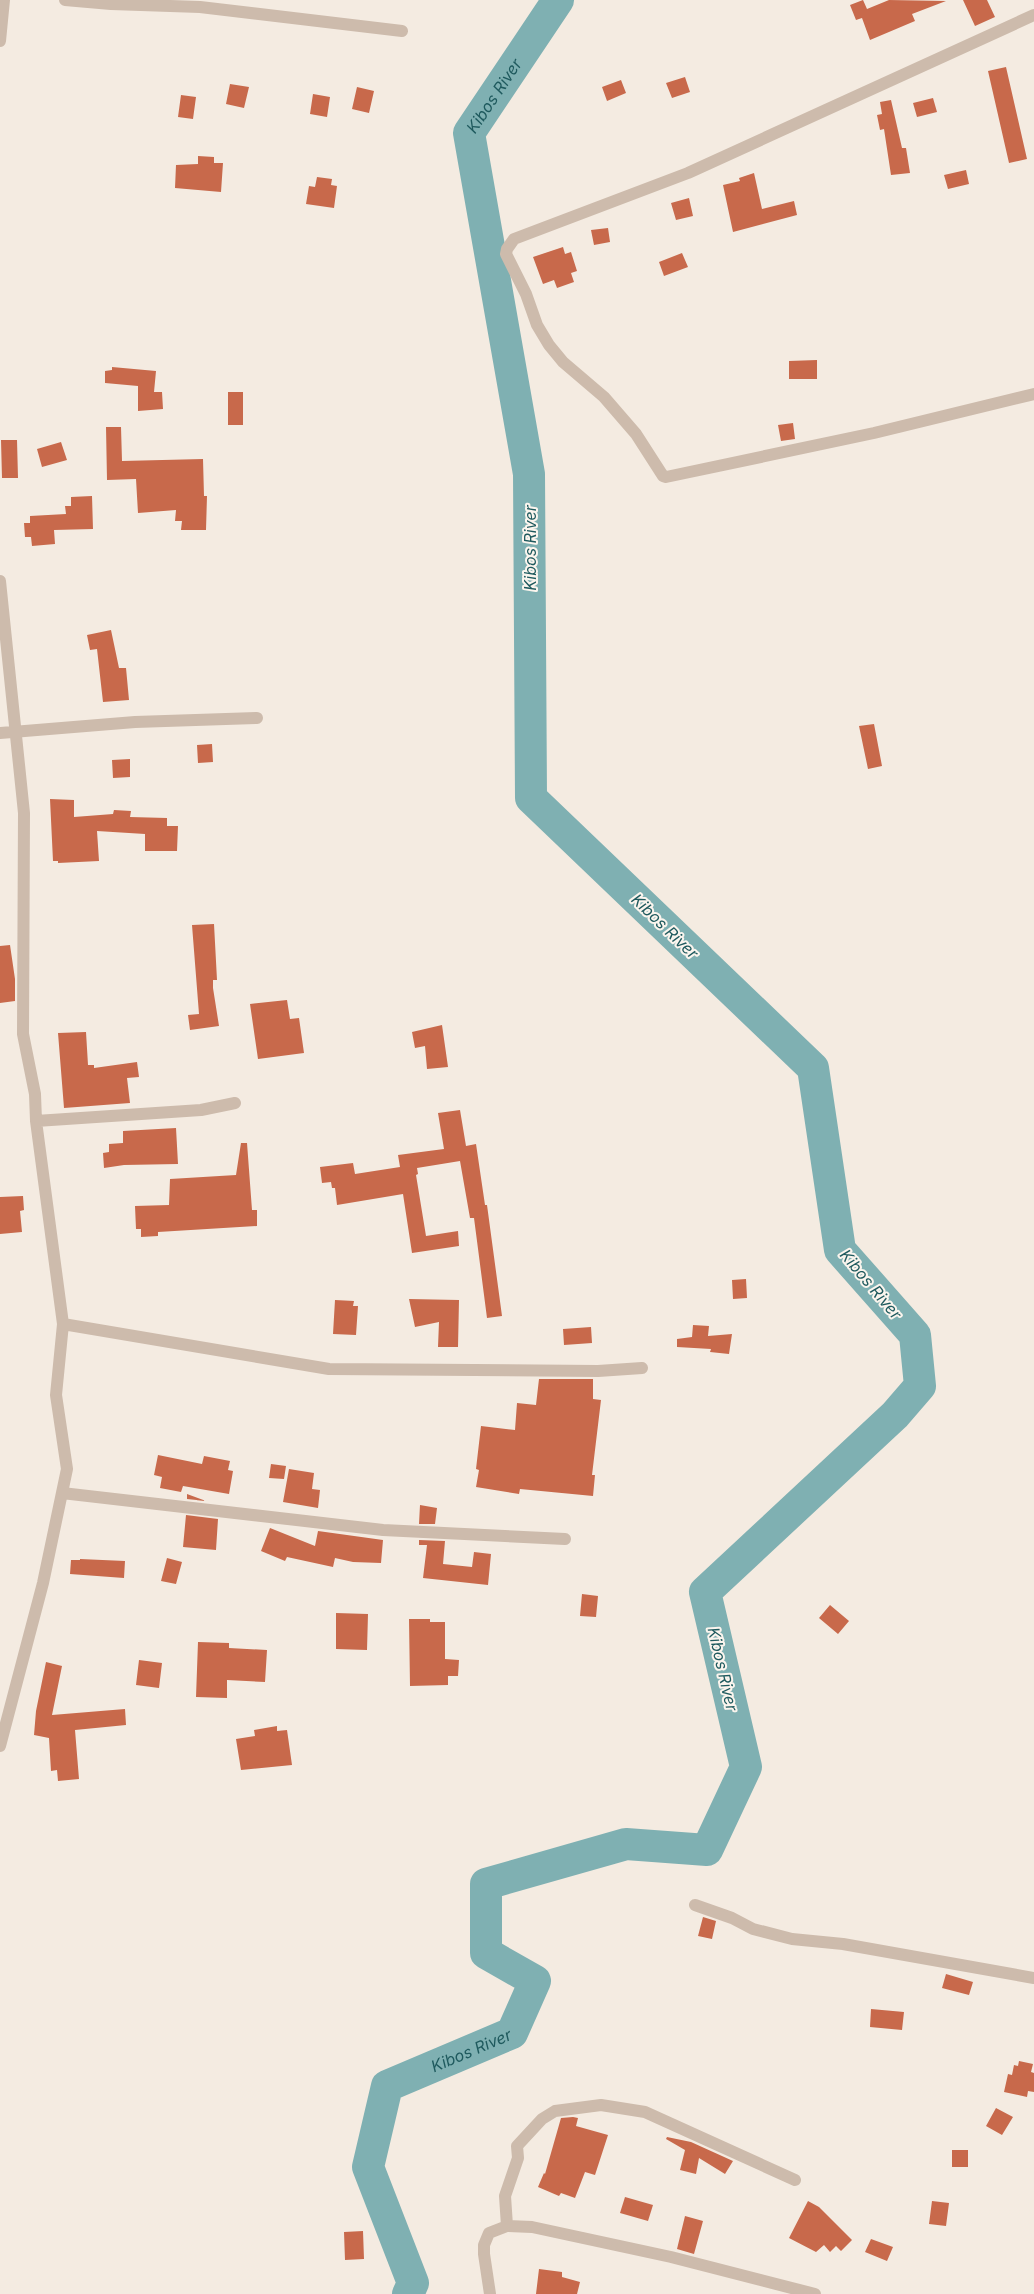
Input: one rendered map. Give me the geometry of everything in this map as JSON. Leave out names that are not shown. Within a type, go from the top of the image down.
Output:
[{"type":"street","points":[[65,0],[111,4],[200,7],[402,31]]},
{"type":"street","points":[[0,41],[3,4]]},
{"type":"street","points":[[1034,15],[688,173],[514,239],[506,254],[526,294],[537,325],[549,345],[563,362],[604,397],[629,426],[663,476],[666,477],[874,433],[1034,394]]},
{"type":"street","points":[[0,581],[24,813],[24,1034],[35,1094],[36,1121],[63,1324],[56,1395],[67,1469],[43,1583],[0,1746]]},
{"type":"street","points":[[0,733],[136,722],[257,718]]},
{"type":"street","points":[[36,1121],[201,1110],[235,1103]]},
{"type":"street","points":[[63,1324],[329,1369],[598,1371],[642,1368]]},
{"type":"street","points":[[62,1493],[383,1530],[565,1539]]},
{"type":"street","points":[[695,1906],[732,1918],[753,1929],[792,1939],[844,1944],[1034,1978]]},
{"type":"street","points":[[507,2226],[505,2196],[518,2158],[518,2146],[542,2119],[555,2111],[571,2108],[601,2105],[645,2112],[795,2180]]},
{"type":"street","points":[[490,2294],[484,2245],[489,2233],[507,2226],[532,2227],[671,2257],[816,2294]]},
{"type":"building","points":[[863,0],[867,9],[889,0],[946,1],[912,14],[915,21],[870,40],[862,18],[856,20],[850,5]]},
{"type":"building","points":[[963,0],[987,0],[995,17],[975,26]]},
{"type":"building","points":[[1006,67],[1027,159],[1009,163],[988,71]]},
{"type":"building","points":[[685,77],[690,92],[672,98],[666,83]]},
{"type":"building","points":[[621,80],[626,93],[607,101],[602,87]]},
{"type":"building","points":[[230,84],[249,87],[244,108],[226,104]]},
{"type":"building","points":[[357,87],[374,91],[369,113],[352,109]]},
{"type":"building","points":[[313,94],[330,97],[327,117],[310,114]]},
{"type":"building","points":[[181,95],[196,97],[193,119],[178,117]]},
{"type":"building","points":[[933,98],[937,112],[917,117],[913,103]]},
{"type":"building","points":[[891,100],[902,148],[906,148],[910,173],[891,175],[884,129],[880,130],[877,115],[882,114],[880,102]]},
{"type":"building","points":[[198,156],[214,157],[214,163],[223,163],[221,192],[175,188],[176,165],[198,164]]},
{"type":"building","points":[[966,170],[969,184],[948,189],[944,175]]},
{"type":"building","points":[[754,173],[762,209],[794,201],[797,215],[733,232],[723,185],[740,181],[739,178]]},
{"type":"building","points":[[317,177],[332,179],[331,185],[337,186],[334,208],[306,204],[309,186],[315,187]]},
{"type":"building","points":[[689,198],[693,216],[676,220],[671,203]]},
{"type":"building","points":[[608,228],[610,242],[594,245],[591,230]]},
{"type":"building","points":[[563,247],[565,254],[571,252],[577,271],[571,273],[574,282],[557,288],[554,280],[543,284],[533,257]]},
{"type":"building","points":[[682,253],[688,267],[664,276],[659,262]]},
{"type":"building","points":[[817,360],[817,379],[789,379],[789,361]]},
{"type":"building","points":[[112,367],[156,371],[154,392],[162,392],[163,409],[138,411],[138,386],[105,383],[105,371],[112,370]]},
{"type":"building","points":[[228,392],[243,392],[243,425],[228,425]]},
{"type":"building","points":[[793,423],[795,439],[781,441],[778,425]]},
{"type":"building","points":[[106,427],[121,427],[122,461],[203,459],[204,496],[207,496],[206,530],[181,530],[182,521],[175,521],[176,510],[138,513],[136,479],[107,480]]},
{"type":"building","points":[[1,440],[17,440],[18,478],[2,478]]},
{"type":"building","points":[[61,442],[67,460],[42,467],[37,449]]},
{"type":"building","points":[[92,496],[93,529],[54,530],[55,544],[32,546],[31,537],[25,537],[24,523],[30,523],[30,516],[66,514],[65,506],[71,506],[71,497]]},
{"type":"building","points":[[111,630],[119,668],[126,668],[129,700],[103,702],[97,649],[90,650],[87,635]]},
{"type":"building","points":[[874,724],[882,766],[868,769],[859,726]]},
{"type":"building","points":[[212,744],[213,762],[198,763],[197,745]]},
{"type":"building","points":[[130,759],[130,777],[113,778],[112,760]]},
{"type":"building","points":[[50,799],[74,800],[74,817],[113,814],[114,810],[131,811],[130,817],[167,818],[167,826],[178,826],[177,851],[145,851],[145,834],[97,831],[99,861],[58,863],[58,861],[53,861]]},
{"type":"building","points":[[214,924],[217,980],[213,980],[213,988],[219,1026],[190,1030],[188,1015],[199,1014],[192,925]]},
{"type":"building","points":[[10,945],[15,979],[15,1001],[0,1003],[0,946]]},
{"type":"building","points":[[287,1000],[290,1019],[299,1018],[304,1053],[258,1059],[250,1004]]},
{"type":"building","points":[[442,1025],[448,1067],[427,1069],[425,1046],[415,1048],[412,1032]]},
{"type":"building","points":[[86,1032],[88,1065],[94,1065],[94,1068],[137,1062],[139,1077],[127,1078],[130,1103],[64,1108],[58,1033]]},
{"type":"building","points":[[460,1110],[466,1146],[476,1144],[485,1205],[487,1205],[502,1316],[487,1318],[474,1218],[470,1218],[460,1161],[417,1168],[418,1174],[416,1175],[426,1236],[458,1231],[459,1246],[412,1253],[403,1194],[337,1205],[335,1188],[332,1188],[331,1182],[322,1183],[320,1167],[353,1163],[355,1174],[400,1167],[398,1155],[444,1149],[438,1113]]},
{"type":"building","points":[[176,1128],[178,1164],[124,1165],[104,1168],[103,1153],[109,1152],[109,1144],[123,1143],[123,1131]]},
{"type":"building","points":[[241,1143],[247,1143],[252,1210],[257,1210],[257,1226],[158,1232],[158,1236],[141,1237],[141,1229],[136,1229],[135,1206],[169,1205],[170,1179],[236,1175]]},
{"type":"building","points":[[23,1196],[24,1210],[20,1211],[22,1232],[0,1234],[0,1197]]},
{"type":"building","points":[[746,1279],[747,1298],[733,1299],[732,1280]]},
{"type":"building","points":[[409,1299],[459,1300],[458,1347],[438,1347],[439,1322],[415,1327]]},
{"type":"building","points":[[335,1300],[354,1301],[353,1306],[358,1306],[356,1335],[333,1334]]},
{"type":"building","points":[[693,1325],[709,1326],[708,1336],[732,1334],[729,1354],[710,1352],[711,1349],[677,1347],[677,1339],[692,1337]]},
{"type":"building","points":[[591,1327],[592,1343],[564,1345],[563,1329]]},
{"type":"building","points":[[539,1379],[593,1379],[593,1399],[601,1400],[592,1475],[595,1475],[593,1496],[520,1489],[519,1494],[476,1487],[479,1470],[476,1469],[481,1426],[515,1430],[517,1403],[536,1405]]},
{"type":"building","points":[[158,1455],[202,1464],[204,1456],[230,1461],[228,1470],[233,1471],[229,1494],[183,1486],[181,1492],[160,1488],[162,1477],[154,1475]]},
{"type":"building","points":[[271,1464],[286,1466],[284,1479],[269,1478]]},
{"type":"building","points":[[289,1469],[314,1473],[312,1489],[320,1490],[318,1508],[283,1502]]},
{"type":"building","points":[[187,1494],[206,1501],[187,1499]]},
{"type":"building","points":[[420,1505],[437,1508],[435,1524],[419,1524]]},
{"type":"building","points":[[186,1515],[218,1519],[216,1550],[183,1547]]},
{"type":"building","points":[[270,1528],[315,1546],[318,1531],[383,1540],[381,1563],[353,1562],[335,1558],[333,1567],[287,1557],[285,1561],[261,1551]]},
{"type":"building","points":[[419,1540],[445,1541],[443,1564],[472,1567],[474,1552],[491,1554],[488,1585],[423,1578],[427,1545],[419,1545]]},
{"type":"building","points":[[167,1558],[182,1562],[176,1584],[161,1581]]},
{"type":"building","points":[[71,1560],[125,1561],[124,1578],[70,1574]]},
{"type":"building","points":[[582,1594],[598,1596],[596,1617],[580,1616]]},
{"type":"building","points":[[830,1605],[849,1621],[838,1634],[819,1618]]},
{"type":"building","points":[[336,1613],[368,1614],[367,1650],[336,1649]]},
{"type":"building","points":[[409,1619],[430,1619],[430,1622],[445,1622],[445,1659],[459,1660],[458,1676],[448,1676],[448,1685],[410,1686]]},
{"type":"building","points":[[198,1642],[229,1643],[229,1648],[267,1650],[265,1682],[227,1680],[227,1698],[196,1697]]},
{"type":"building","points":[[139,1660],[162,1663],[159,1688],[136,1685]]},
{"type":"building","points":[[46,1662],[62,1666],[52,1715],[125,1709],[126,1725],[75,1730],[79,1779],[58,1781],[57,1770],[51,1771],[49,1738],[34,1735],[36,1711]]},
{"type":"building","points":[[277,1726],[277,1731],[287,1730],[292,1765],[241,1770],[236,1739],[255,1736],[254,1730]]},
{"type":"building","points":[[703,1917],[716,1921],[712,1939],[698,1936]]},
{"type":"building","points":[[946,1974],[973,1982],[969,1995],[942,1988]]},
{"type":"building","points":[[871,2009],[904,2012],[902,2030],[870,2027]]},
{"type":"building","points":[[1019,2061],[1033,2064],[1031,2072],[1034,2073],[1034,2092],[1028,2091],[1027,2097],[1004,2092],[1008,2074],[1012,2075],[1014,2065],[1018,2066]]},
{"type":"building","points":[[996,2108],[1013,2117],[1002,2135],[986,2126]]},
{"type":"building","points":[[561,2118],[578,2118],[576,2126],[608,2135],[595,2175],[585,2172],[575,2198],[561,2193],[559,2196],[538,2187],[545,2174]]},
{"type":"building","points":[[667,2137],[691,2142],[733,2161],[725,2174],[699,2158],[696,2174],[680,2170],[685,2150],[666,2139]]},
{"type":"building","points":[[952,2150],[968,2150],[968,2167],[952,2167]]},
{"type":"building","points":[[625,2197],[653,2205],[648,2221],[620,2213]]},
{"type":"building","points":[[808,2201],[819,2207],[852,2240],[841,2251],[836,2246],[830,2252],[824,2245],[816,2252],[789,2238]]},
{"type":"building","points":[[932,2201],[949,2203],[946,2226],[929,2224]]},
{"type":"building","points":[[685,2216],[703,2221],[694,2254],[677,2249]]},
{"type":"building","points":[[363,2231],[364,2259],[345,2260],[344,2232]]},
{"type":"building","points":[[871,2239],[893,2247],[887,2261],[865,2252]]},
{"type":"building","points":[[539,2269],[562,2272],[562,2277],[580,2282],[577,2294],[536,2294]]},
{"type":"waterway","name":"Kibos River","points":[[408,2294],[413,2283],[368,2167],[387,2086],[512,2033],[535,1981],[486,1953],[486,1884],[626,1844],[707,1850],[746,1767],[705,1592],[895,1415],[920,1386],[915,1335],[840,1250],[813,1068],[531,798],[529,474],[469,133],[558,0]]}]
